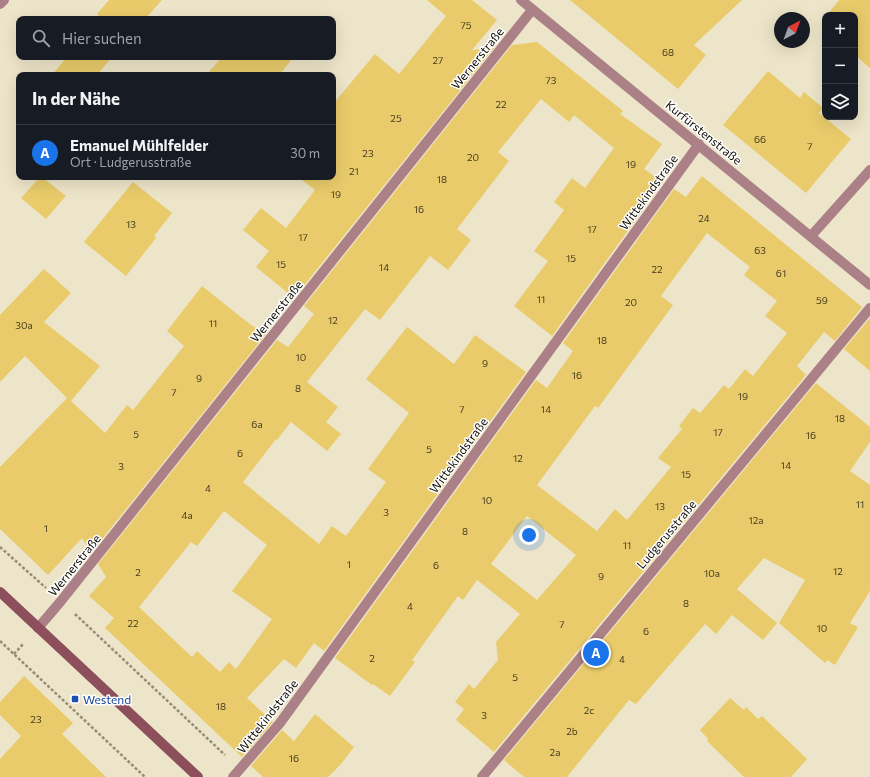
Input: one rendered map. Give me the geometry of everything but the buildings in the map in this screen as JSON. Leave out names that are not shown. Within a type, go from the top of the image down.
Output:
[{"type":"main road","points":[[0,592],[198,777]]},
{"type":"street","points":[[0,4],[4,0]]},
{"type":"street","name":"Kurfürstenstraße","points":[[521,0],[870,285]]},
{"type":"street","name":"Wernerstraße","points":[[38,628],[532,10]]},
{"type":"street","name":"Wittekindstraße","points":[[237,773],[284,717],[699,144]]},
{"type":"street","points":[[811,236],[870,170]]},
{"type":"street","name":"Ludgerusstraße","points":[[482,777],[870,308]]},
{"type":"path","points":[[0,547],[61,601],[237,773]]},
{"type":"path","points":[[0,641],[145,777]]},
{"type":"place","name":"Emanuel Mühlfelder","points":[[596,653]]},
{"type":"place","name":"Westend","points":[[75,699]]}]
